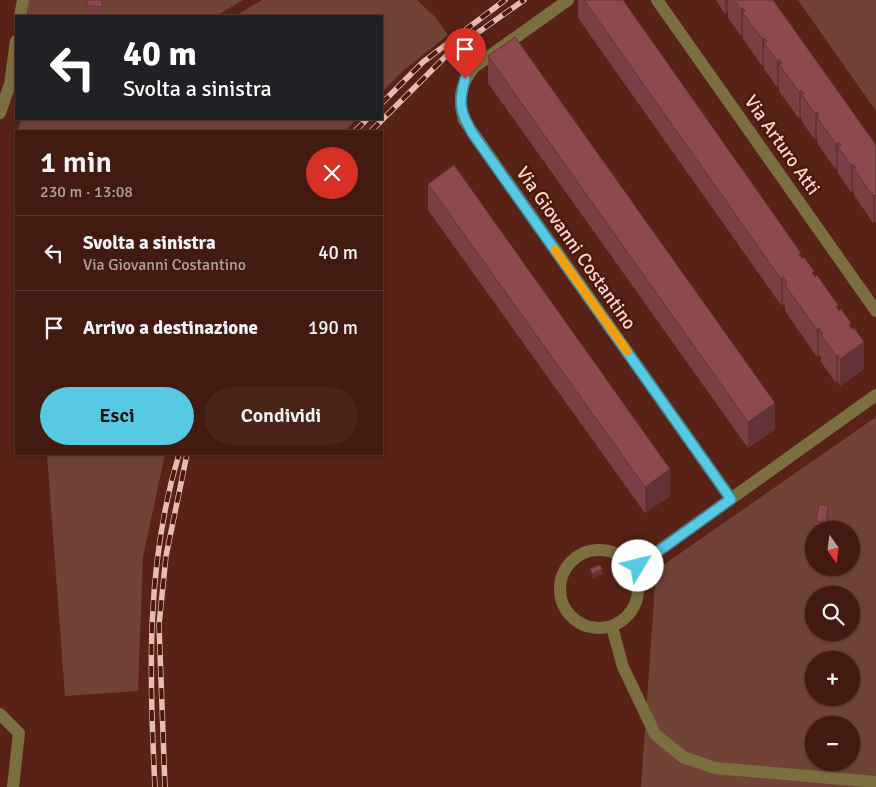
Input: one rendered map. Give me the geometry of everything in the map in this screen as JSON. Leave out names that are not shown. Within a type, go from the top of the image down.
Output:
[{"type":"street","points":[[20,15],[23,0]]},
{"type":"street","name":"Via Giovanni Costantino","points":[[568,0],[474,67],[465,79],[460,103],[464,120],[731,499]]},
{"type":"street","name":"Via Arturo Atti","points":[[656,0],[876,311]]},
{"type":"street","points":[[0,113],[10,84],[15,48]]},
{"type":"street","points":[[633,569],[876,395]]},
{"type":"street","points":[[598,549],[618,555],[633,569],[637,580],[636,603],[622,621],[612,627],[598,629],[585,626],[573,620],[562,603],[559,582],[564,569],[573,559],[585,552],[598,549]]},
{"type":"street","points":[[612,627],[623,667],[655,734],[683,757],[715,768],[876,782]]},
{"type":"street","points":[[0,714],[19,733],[13,787]]},
{"type":"shaded area","points":[[25,0],[243,0],[218,15],[24,15]]},
{"type":"shaded area","points":[[262,0],[417,0],[435,17],[448,35],[404,70],[383,91],[383,15],[237,15]]},
{"type":"shaded area","points":[[798,0],[876,0],[876,111]]},
{"type":"shaded area","points":[[22,120],[355,120],[346,130],[17,130]]},
{"type":"shaded area","points":[[876,417],[876,787],[641,787],[656,570]]},
{"type":"shaded area","points":[[47,455],[165,455],[143,557],[138,691],[65,696]]},
{"type":"building","points":[[87,0],[102,0],[102,7],[87,5]]},
{"type":"building","points":[[584,0],[623,0],[801,253],[799,254],[802,259],[804,257],[814,271],[812,273],[815,277],[817,275],[838,305],[836,307],[839,311],[841,309],[851,323],[849,325],[852,329],[854,328],[864,342],[840,359],[838,355],[836,356],[821,335],[823,334],[819,328],[817,330],[785,285],[787,283],[783,277],[781,279]]},
{"type":"building","points":[[734,0],[773,0],[876,145],[876,196],[873,196],[854,169],[856,167],[853,164],[851,165],[838,147],[841,146],[838,142],[836,144],[817,117],[819,115],[817,112],[815,114],[802,95],[804,94],[801,90],[799,92],[779,64],[782,63],[779,59],[777,61],[764,43],[767,41],[764,38],[762,39],[743,13],[745,11],[743,8],[741,9]]},
{"type":"building","points":[[515,37],[775,403],[748,422],[488,56]]},
{"type":"building","points":[[454,165],[670,469],[645,487],[428,184]]},
{"type":"building","points":[[819,504],[828,506],[826,521],[816,521]]},
{"type":"building","points":[[600,565],[602,569],[592,574],[590,569]]},
{"type":"railway","points":[[383,102],[423,62],[505,0]]},
{"type":"railway","points":[[383,119],[449,53],[524,0]]},
{"type":"railway","points":[[356,130],[366,120]]},
{"type":"railway","points":[[372,130],[382,120]]},
{"type":"railway","points":[[155,787],[151,661],[152,619],[160,536],[179,455]]},
{"type":"railway","points":[[165,787],[159,625],[166,556],[187,455]]},
{"type":"slow traffic","points":[[555,250],[627,351]]},
{"type":"route","points":[[465,79],[460,103],[464,120],[731,499],[638,566]]}]
